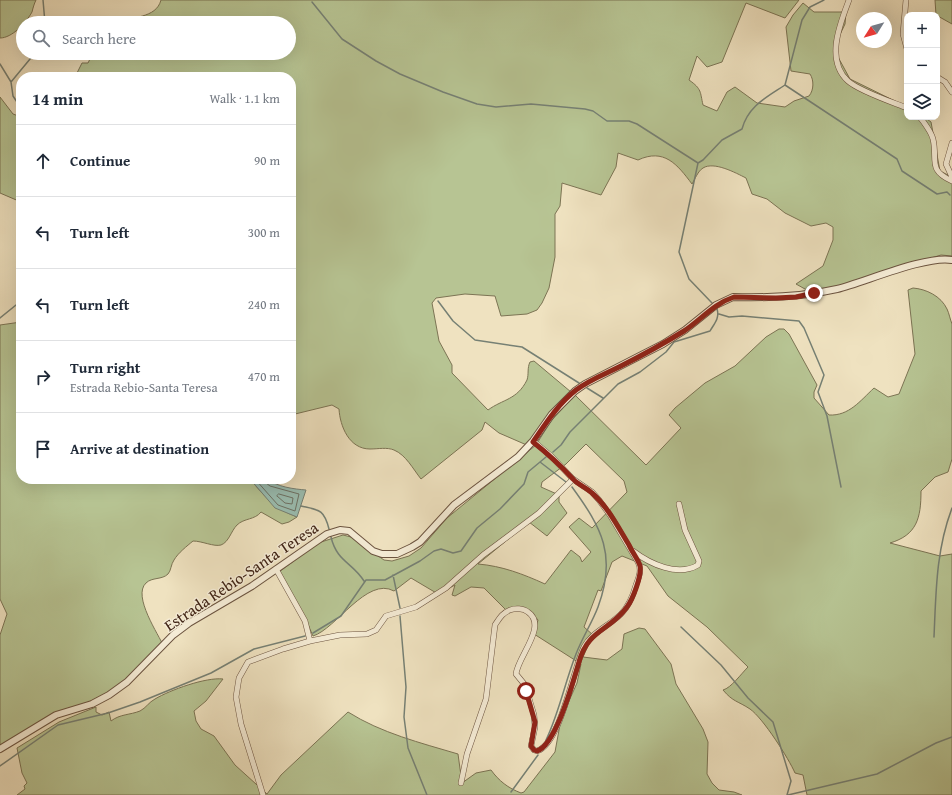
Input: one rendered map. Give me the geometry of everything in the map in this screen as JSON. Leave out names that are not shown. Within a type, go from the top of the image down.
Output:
[{"type":"street","points":[[849,0],[835,52],[840,69],[853,84],[904,107]]},
{"type":"street","points":[[906,0],[903,34],[907,48]]},
{"type":"street","points":[[940,79],[952,92]]},
{"type":"street","points":[[922,120],[933,138],[937,171],[942,176],[952,180]]},
{"type":"street","points":[[952,143],[946,164],[952,177]]},
{"type":"street","name":"Estrada Rebio-Santa Teresa","points":[[0,749],[56,715],[92,704],[109,695],[127,682],[174,635],[189,623],[276,570],[327,534],[340,530],[350,531],[367,547],[382,554],[390,555],[405,551],[420,542],[454,505],[518,457],[533,442],[552,414],[575,391],[585,384],[641,356],[685,330],[710,309],[724,300],[734,297],[796,297],[857,284],[939,258],[952,260]]},
{"type":"street","points":[[461,783],[467,754],[486,699],[495,625],[502,615],[509,610],[520,609],[528,612],[534,620],[534,634],[520,661],[516,674],[525,685],[534,715],[535,727],[531,746],[537,751],[546,746],[554,731],[587,642],[621,614],[632,598],[640,570],[631,550],[605,507],[592,492],[573,479],[551,456],[533,442]]},
{"type":"street","points":[[263,795],[237,709],[236,697],[238,683],[242,671],[248,662],[282,649],[310,641],[340,635],[372,632],[376,630],[386,616],[422,604],[446,588],[483,555],[539,513],[573,479]]},
{"type":"street","points":[[631,550],[647,560],[672,569],[687,570],[698,565],[699,561],[686,530],[679,504]]},
{"type":"street","points":[[276,570],[305,621],[310,641]]},
{"type":"green space","points":[[0,0],[36,0],[29,16],[16,16],[16,31],[0,38]]},
{"type":"green space","points":[[161,0],[799,0],[785,18],[746,3],[722,62],[707,67],[697,56],[689,80],[698,88],[703,105],[717,111],[727,92],[735,87],[757,103],[785,107],[794,101],[809,96],[813,85],[810,74],[791,71],[786,27],[793,15],[803,3],[814,12],[846,12],[845,24],[836,43],[838,57],[850,79],[904,106],[904,120],[928,120],[931,122],[940,171],[952,177],[952,256],[941,255],[814,294],[796,284],[823,266],[833,240],[833,227],[826,223],[811,226],[785,213],[767,199],[752,194],[746,178],[725,168],[708,166],[703,168],[698,173],[692,184],[675,164],[663,157],[655,156],[638,160],[618,153],[616,167],[601,195],[562,183],[560,206],[555,214],[555,257],[549,288],[537,310],[527,314],[501,316],[495,296],[465,294],[436,298],[432,303],[439,341],[452,365],[452,373],[488,410],[519,392],[527,380],[530,362],[534,361],[571,392],[529,446],[499,433],[485,422],[482,430],[421,479],[406,459],[398,452],[382,448],[363,448],[351,441],[341,422],[339,409],[332,405],[296,414],[296,72],[78,72],[82,63],[88,63],[90,60],[296,60],[296,16],[142,16],[154,11]]},
{"type":"green space","points":[[935,0],[952,0],[952,24],[940,17],[940,12],[936,12]]},
{"type":"green space","points":[[0,97],[13,114],[16,115],[16,200],[0,193]]},
{"type":"green space","points":[[913,288],[928,292],[941,300],[947,309],[952,324],[952,459],[948,472],[935,477],[921,491],[920,509],[916,524],[912,530],[899,540],[890,543],[940,556],[952,554],[952,795],[807,795],[803,775],[795,773],[782,749],[762,721],[750,709],[733,699],[723,690],[733,684],[748,667],[707,627],[668,596],[647,566],[622,556],[612,562],[601,591],[598,590],[584,627],[593,635],[583,657],[607,660],[622,649],[624,634],[639,628],[645,629],[671,664],[676,684],[703,729],[708,742],[707,774],[712,783],[719,790],[734,792],[742,795],[17,795],[25,789],[24,786],[27,783],[22,773],[17,748],[59,722],[96,707],[96,712],[102,715],[109,712],[111,721],[121,716],[140,711],[153,700],[162,695],[198,682],[216,679],[223,679],[206,701],[194,711],[196,721],[201,729],[214,736],[235,765],[267,794],[281,775],[348,712],[388,732],[458,754],[462,783],[476,773],[491,770],[497,778],[512,789],[521,793],[524,792],[555,752],[561,719],[577,683],[581,664],[534,634],[538,620],[531,612],[524,609],[506,610],[484,588],[471,587],[455,596],[452,595],[455,585],[438,594],[411,578],[394,591],[384,588],[373,591],[352,605],[332,624],[313,636],[303,613],[279,572],[318,543],[343,535],[351,537],[384,560],[392,561],[409,556],[421,548],[447,518],[536,445],[551,421],[575,395],[646,465],[681,428],[669,415],[675,408],[705,383],[735,366],[766,337],[779,329],[784,329],[789,334],[817,385],[814,392],[814,398],[829,415],[836,415],[854,407],[874,388],[888,397],[899,394],[915,354],[908,290]],"holes":[[[586,444],[624,481],[627,492],[592,528],[579,518],[569,527],[591,552],[582,562],[580,557],[571,550],[545,584],[512,571],[478,564],[529,522],[547,536],[567,513],[559,502],[559,495],[541,487],[542,482],[566,464]]]},
{"type":"green space","points":[[16,323],[16,484],[254,484],[276,506],[297,517],[282,524],[261,512],[259,515],[237,525],[224,544],[215,545],[193,541],[176,557],[170,571],[166,576],[148,581],[143,589],[142,597],[144,606],[164,647],[128,683],[91,701],[55,715],[0,748],[0,635],[7,614],[0,599],[0,325]]},
{"type":"water","points":[[254,484],[276,484],[306,490],[297,517],[275,508]]},
{"type":"waterway","points":[[43,0],[44,16]]},
{"type":"waterway","points":[[712,303],[689,279],[679,252],[698,163],[703,160],[722,140],[742,129],[753,108],[785,85],[802,20],[810,7],[824,0]]},
{"type":"waterway","points":[[312,2],[342,39],[376,61],[400,74],[443,92],[477,104],[496,107],[531,104],[585,109],[593,111],[607,121],[629,121],[637,124],[698,163]]},
{"type":"waterway","points":[[19,72],[29,60]]},
{"type":"waterway","points":[[0,64],[11,82],[13,96],[16,100]]},
{"type":"waterway","points":[[11,82],[16,76]]},
{"type":"waterway","points":[[785,85],[897,159],[902,171],[937,194],[947,192],[950,195]]},
{"type":"waterway","points":[[438,301],[453,321],[475,340],[522,347],[579,383]]},
{"type":"waterway","points":[[0,318],[16,305]]},
{"type":"waterway","points":[[553,452],[561,445],[570,432],[618,384],[640,372],[666,352],[674,342],[710,331],[718,315],[717,309]]},
{"type":"waterway","points":[[719,314],[729,317],[742,316],[799,321],[804,328],[824,375],[818,392],[827,416],[841,487]]},
{"type":"waterway","points":[[587,388],[603,398]]},
{"type":"waterway","points":[[313,633],[341,616],[366,580],[385,580],[420,561],[434,551],[441,549],[453,553],[461,551],[477,528],[500,509],[524,484],[528,472],[546,457]]},
{"type":"waterway","points":[[540,462],[566,482]]},
{"type":"waterway","points":[[546,740],[555,719],[576,654],[598,607],[604,589],[606,572],[606,557],[598,530],[583,502],[572,487]]},
{"type":"waterway","points":[[301,506],[312,508],[323,514],[329,529]]},
{"type":"waterway","points":[[934,637],[936,587],[940,555],[952,508]]},
{"type":"waterway","points":[[331,537],[337,552],[364,581]]},
{"type":"waterway","points":[[393,575],[400,608]]},
{"type":"waterway","points":[[400,616],[406,687],[404,717],[408,748],[427,795]]},
{"type":"waterway","points":[[681,627],[721,665],[748,698],[773,722],[791,781],[787,795]]},
{"type":"waterway","points":[[0,766],[58,725],[108,713],[140,702],[211,673],[254,649],[305,636]]},
{"type":"waterway","points":[[788,795],[877,774],[936,743],[952,737]]},
{"type":"waterway","points":[[511,792],[538,755]]},
{"type":"route","points":[[526,691],[535,722],[531,746],[532,749],[537,751],[546,746],[550,740],[571,688],[583,649],[592,636],[612,622],[628,606],[632,598],[640,570],[638,562],[625,538],[605,507],[592,492],[577,483],[551,456],[533,442],[552,414],[575,391],[585,384],[663,344],[685,330],[710,309],[724,300],[734,297],[796,297],[814,293]]}]
